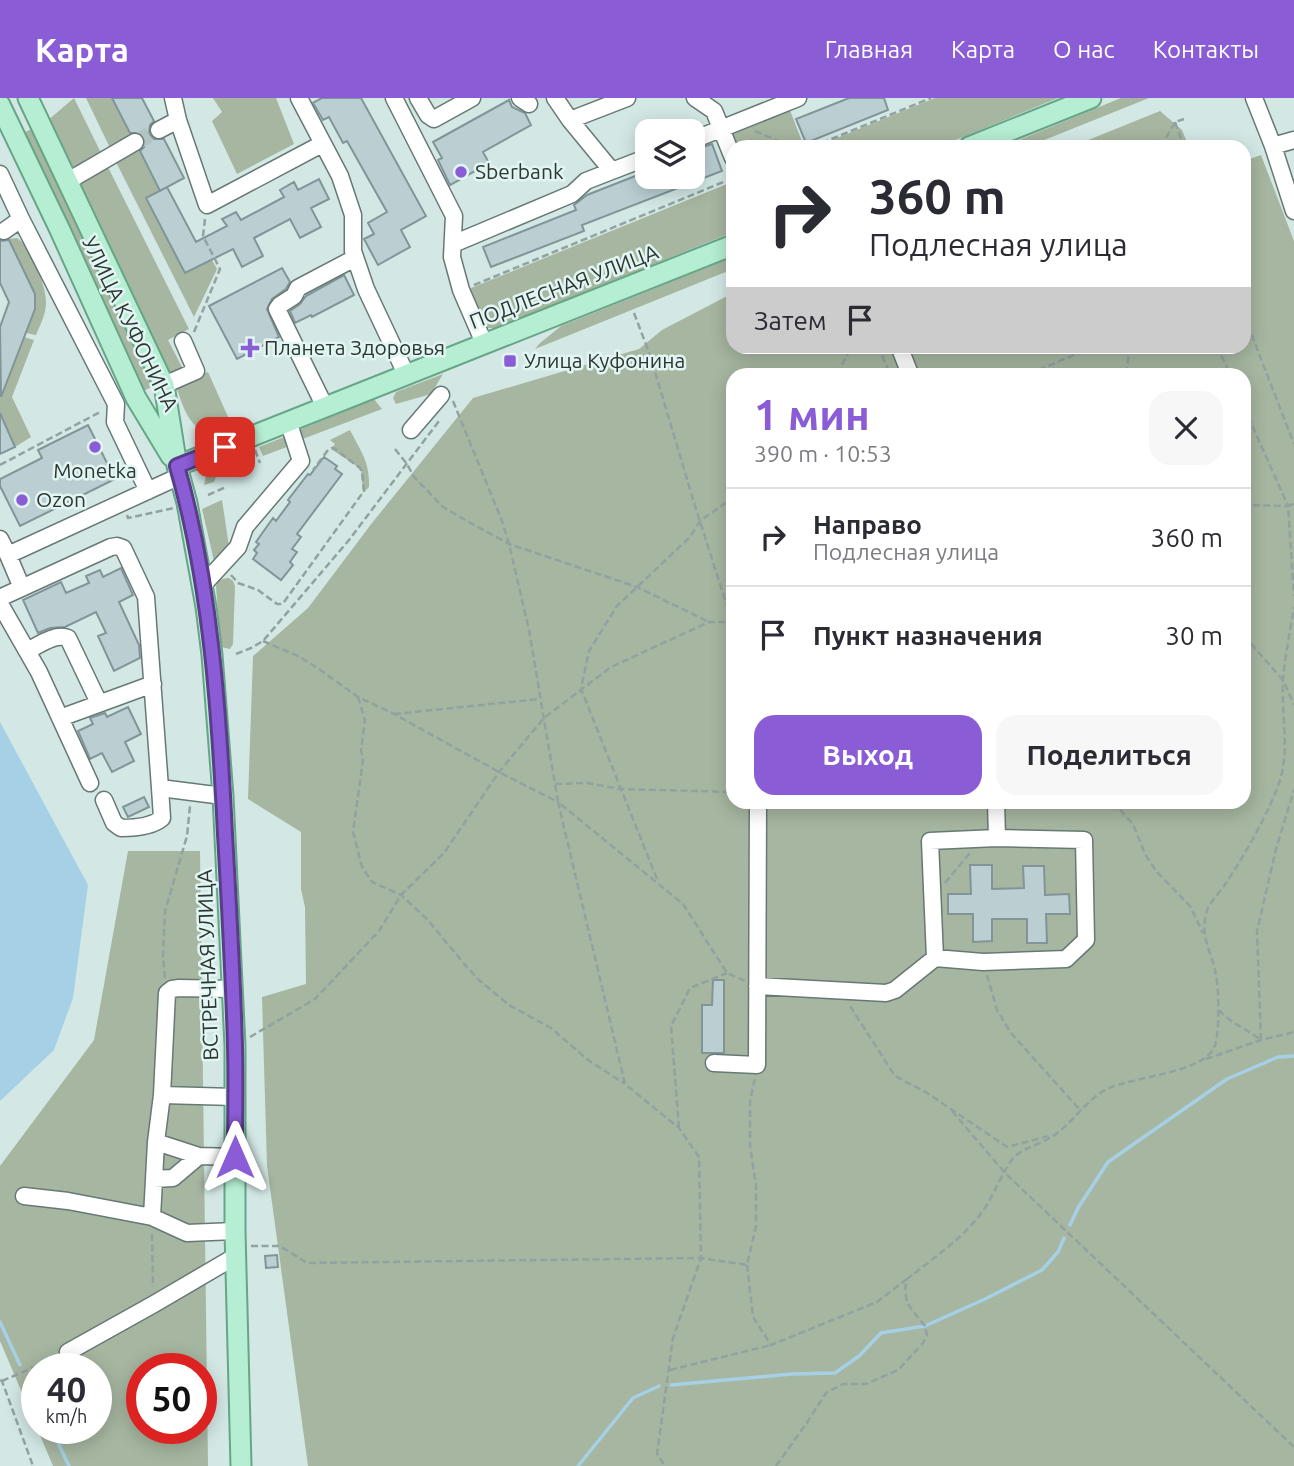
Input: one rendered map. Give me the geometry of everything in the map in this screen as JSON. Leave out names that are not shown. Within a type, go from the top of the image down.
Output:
[{"type":"main road","points":[[986,140],[1091,98]]},
{"type":"main road","points":[[2,117],[34,101]]},
{"type":"main road","name":"УЛИЦА КУФОНИНА","points":[[34,101],[68,181],[164,385],[178,471]]},
{"type":"main road","name":"УЛИЦА КУФОНИНА","points":[[2,117],[60,230],[136,398],[178,471]]},
{"type":"main road","name":"ПОДЛЕСНАЯ УЛИЦА","points":[[178,471],[288,421],[726,248]]},
{"type":"main road","name":"ВСТРЕЧНАЯ УЛИЦА","points":[[178,471],[203,585],[212,654],[223,796],[235,1046],[235,1244],[241,1466]]},
{"type":"street","points":[[173,98],[207,205],[323,144]]},
{"type":"street","points":[[299,98],[340,176],[353,215],[355,258],[366,289],[406,374]]},
{"type":"street","points":[[394,98],[454,216],[452,257],[461,290],[484,343]]},
{"type":"street","points":[[418,98],[428,115],[434,119],[472,98]]},
{"type":"street","points":[[555,98],[612,171]]},
{"type":"street","points":[[570,120],[626,98]]},
{"type":"street","points":[[695,98],[729,126],[731,140]]},
{"type":"street","points":[[705,135],[798,98]]},
{"type":"street","points":[[1254,98],[1294,211]]},
{"type":"street","points":[[159,130],[178,120]]},
{"type":"street","points":[[1273,146],[1294,139]]},
{"type":"street","points":[[68,181],[135,142]]},
{"type":"street","points":[[453,244],[572,194],[586,181],[635,162]]},
{"type":"street","points":[[0,174],[116,404],[115,422],[148,491]]},
{"type":"street","points":[[4,230],[21,219]]},
{"type":"street","points":[[325,407],[277,309],[294,296],[298,288],[355,258]]},
{"type":"street","points":[[164,385],[196,371],[188,337]]},
{"type":"street","points":[[411,430],[441,395]]},
{"type":"street","points":[[203,585],[238,547],[245,527],[302,461],[288,421]]},
{"type":"street","points":[[8,555],[148,491],[178,471]]},
{"type":"street","points":[[0,539],[22,588]]},
{"type":"street","points":[[90,783],[39,672],[0,603],[4,596],[117,546],[123,548],[146,597],[162,817],[152,824],[121,828],[114,822],[104,800]]},
{"type":"street","points":[[27,651],[62,635],[68,638],[99,703]]},
{"type":"street","points":[[60,718],[153,684]]},
{"type":"street","points":[[160,788],[223,796]]},
{"type":"street","points":[[714,1063],[757,1065],[758,809]]},
{"type":"street","points":[[991,839],[995,809]]},
{"type":"street","points":[[757,986],[891,992],[935,958],[983,962],[1066,960],[1086,940],[1084,840],[930,841],[935,958]]},
{"type":"street","points":[[152,1217],[167,993],[179,988],[232,989]]},
{"type":"street","points":[[162,1095],[235,1097]]},
{"type":"street","points":[[156,1142],[199,1156],[235,1157]]},
{"type":"street","points":[[154,1180],[173,1178],[199,1156]]},
{"type":"street","points":[[24,1196],[68,1201],[152,1217],[187,1233],[235,1244]]},
{"type":"street","points":[[68,1352],[154,1304],[235,1244]]},
{"type":"path","points":[[829,140],[931,98]]},
{"type":"path","points":[[1165,140],[1175,122],[1184,119]]},
{"type":"path","points":[[1175,122],[1181,140]]},
{"type":"path","points":[[729,126],[772,140]]},
{"type":"path","points":[[461,290],[726,181]]},
{"type":"path","points":[[188,337],[220,269],[203,236],[207,205]]},
{"type":"path","points":[[634,313],[650,355],[726,601]]},
{"type":"path","points":[[1251,333],[1294,444]]},
{"type":"path","points":[[1043,368],[1076,354]]},
{"type":"path","points":[[441,395],[454,402],[509,544],[529,630],[558,802],[625,1084]]},
{"type":"path","points":[[0,465],[116,404]]},
{"type":"path","points":[[236,654],[263,641],[349,540],[446,412]]},
{"type":"path","points":[[1251,423],[1288,506],[1294,596]]},
{"type":"path","points":[[223,564],[238,583],[258,590],[277,604],[284,602],[364,488],[360,468],[335,449],[328,450],[311,471],[300,464]]},
{"type":"path","points":[[395,449],[414,477],[443,507],[509,544],[636,587],[709,622]]},
{"type":"path","points":[[255,450],[260,463]]},
{"type":"path","points":[[208,495],[226,487]]},
{"type":"path","points":[[121,503],[128,518],[174,508]]},
{"type":"path","points":[[658,883],[581,689],[589,651],[617,606],[690,537],[700,521],[726,503]]},
{"type":"path","points":[[1251,505],[1294,504]]},
{"type":"path","points":[[1203,933],[1206,910],[1244,853],[1279,781],[1286,755],[1283,680],[1294,607]]},
{"type":"path","points":[[235,1046],[315,999],[379,931],[401,895],[444,853],[499,772],[544,718],[611,667],[709,622],[726,622]]},
{"type":"path","points":[[263,641],[298,656],[358,698],[394,714],[558,802],[683,904],[727,974],[757,986]]},
{"type":"path","points":[[1251,644],[1283,680],[1294,705]]},
{"type":"path","points":[[358,698],[365,720],[361,750],[363,760],[353,832],[362,867],[372,882],[401,895],[427,919],[479,980],[509,1004],[551,1028],[588,1060],[625,1084],[679,1128],[699,1157],[701,1258],[673,1338],[657,1454],[665,1466]]},
{"type":"path","points":[[394,714],[541,699]]},
{"type":"path","points":[[555,783],[587,783],[620,789],[726,792]]},
{"type":"path","points":[[1261,1040],[1257,931],[1276,849],[1294,790]]},
{"type":"path","points":[[167,993],[163,957],[165,911],[187,836],[191,792]]},
{"type":"path","points":[[1119,809],[1133,824],[1145,854],[1156,871],[1191,906],[1203,933],[1216,976],[1218,1010],[1218,1035],[1214,1050],[1203,1060]]},
{"type":"path","points":[[932,892],[945,883],[971,851],[991,839]]},
{"type":"path","points":[[983,962],[996,1010],[1010,1033],[1080,1110]]},
{"type":"path","points":[[679,1128],[671,1026],[690,988],[727,974]]},
{"type":"path","points":[[841,991],[895,1076],[927,1093],[1007,1147],[1055,1135]]},
{"type":"path","points":[[1218,1010],[1228,1021],[1245,1028],[1261,1040]]},
{"type":"path","points":[[670,1370],[771,1345],[877,1302],[962,1236],[985,1208],[1014,1157],[1055,1135],[1080,1110],[1107,1089],[1294,1032]]},
{"type":"path","points":[[757,1065],[750,1102],[756,1226],[747,1265],[753,1317],[771,1345]]},
{"type":"path","points":[[952,1111],[1005,1172],[1294,1447]]},
{"type":"path","points":[[152,1217],[154,1304]]},
{"type":"path","points":[[235,1244],[280,1246],[307,1263],[701,1258],[747,1265]]},
{"type":"path","points":[[776,1466],[826,1393],[842,1384],[866,1384],[898,1370],[923,1343],[927,1335],[925,1326],[907,1302],[907,1279]]},
{"type":"path","points":[[33,1466],[1,1381],[68,1352]]},
{"type":"green space","points":[[74,98],[103,157],[72,174],[47,121]]},
{"type":"green space","points":[[86,98],[112,98],[133,139],[111,150]]},
{"type":"green space","points":[[213,98],[276,98],[294,144],[237,174],[212,121],[222,112]]},
{"type":"green space","points":[[935,98],[1058,98],[956,140],[832,140]]},
{"type":"green space","points":[[1121,98],[1149,98],[1044,140],[1019,140]]},
{"type":"green space","points":[[788,105],[801,140],[734,140],[731,132]]},
{"type":"green space","points":[[1160,111],[1182,130],[1186,140],[1088,140]]},
{"type":"green space","points":[[34,128],[154,386],[143,391],[21,134]]},
{"type":"green space","points":[[138,148],[160,191],[146,198],[185,273],[212,260],[217,269],[194,317],[115,160]]},
{"type":"green space","points":[[1261,155],[1294,241],[1294,1466],[308,1466],[267,1166],[262,997],[306,984],[301,832],[248,799],[253,656],[308,608],[372,523],[473,398],[639,349],[662,330],[726,297],[726,354],[1251,354],[1251,159]]},
{"type":"green space","points":[[107,165],[189,329],[168,340],[184,371],[171,378],[75,181]]},
{"type":"green space","points":[[726,184],[726,235],[527,316],[496,328],[485,328],[466,290]]},
{"type":"green space","points":[[17,238],[32,258],[46,296],[43,319],[36,335],[26,333],[35,309],[35,294],[8,239]]},
{"type":"green space","points":[[726,260],[726,272],[535,349],[561,326]]},
{"type":"green space","points":[[24,337],[34,340],[12,397],[31,437],[15,447],[0,413],[0,398]]},
{"type":"green space","points":[[208,372],[233,428],[209,432],[194,424],[188,417],[176,386]]},
{"type":"green space","points":[[443,374],[431,394],[396,404],[393,398],[396,392]]},
{"type":"green space","points":[[374,399],[382,409],[300,440],[297,431]]},
{"type":"green space","points":[[350,430],[368,471],[369,487],[363,493],[361,469],[331,449],[335,444],[330,440]]},
{"type":"green space","points":[[289,435],[292,445],[263,456],[259,447]]},
{"type":"green space","points":[[246,444],[248,459],[218,472],[214,482],[204,485],[211,461]]},
{"type":"green space","points":[[222,500],[230,553],[214,561],[202,509]]},
{"type":"green space","points":[[229,578],[235,586],[233,644],[230,649],[221,647],[216,587],[217,582]]},
{"type":"green space","points":[[128,851],[200,851],[207,1353],[126,1353],[126,1444],[208,1444],[208,1466],[53,1466],[44,1444],[112,1444],[112,1353],[21,1353],[21,1391],[0,1341],[0,1166],[94,1040]]},
{"type":"water","points":[[0,722],[88,885],[73,998],[54,1050],[0,1101]]},
{"type":"building","points":[[112,98],[142,98],[154,121],[150,125],[149,134],[154,139],[164,139],[184,178],[160,191],[140,151],[144,147],[144,137],[140,133],[130,133]]},
{"type":"building","points":[[322,98],[361,98],[426,216],[401,230],[410,247],[378,265],[364,239],[374,234],[368,223],[387,212],[347,141],[343,143],[329,117],[323,120],[313,103]]},
{"type":"building","points":[[849,98],[884,98],[888,110],[813,140],[805,140],[796,119]]},
{"type":"building","points":[[509,100],[512,107],[525,113],[531,125],[483,152],[489,163],[450,185],[438,160],[442,158],[433,142]]},
{"type":"building","points":[[712,144],[722,171],[705,178],[705,146]]},
{"type":"building","points":[[635,176],[635,189],[675,189],[582,225],[584,231],[491,267],[483,247],[576,210],[574,205],[587,195]]},
{"type":"building","points":[[319,179],[329,199],[311,208],[321,227],[300,238],[290,219],[254,238],[263,256],[242,267],[233,249],[185,273],[146,198],[167,187],[196,242],[227,226],[222,219],[236,212],[241,220],[284,197],[280,190],[294,182],[298,190]]},
{"type":"building","points":[[9,240],[35,294],[35,309],[1,397],[0,327],[9,302],[0,283],[0,241]]},
{"type":"building","points":[[282,268],[290,282],[286,289],[272,299],[267,309],[279,337],[237,359],[209,306]]},
{"type":"building","points":[[344,275],[354,295],[295,323],[290,311],[306,296]]},
{"type":"building","points":[[0,413],[15,447],[0,454]]},
{"type":"building","points":[[88,425],[115,479],[20,526],[0,486],[0,479],[42,458],[38,450]]},
{"type":"building","points":[[324,457],[337,466],[335,469],[342,474],[297,534],[301,537],[292,549],[297,552],[290,562],[293,565],[281,580],[253,559],[257,553],[254,550],[259,544],[256,542],[273,518],[276,521],[290,502],[288,500]]},
{"type":"building","points":[[121,568],[133,595],[119,602],[139,645],[140,658],[114,671],[98,636],[106,633],[96,612],[65,627],[50,628],[38,633],[23,600],[61,582],[66,593],[89,583],[86,576],[100,570],[103,577]]},
{"type":"building","points":[[128,707],[141,734],[125,742],[134,761],[112,772],[102,753],[90,759],[78,731],[93,724],[90,718],[105,713],[107,717]]},
{"type":"building","points":[[144,797],[149,807],[128,817],[123,807]]},
{"type":"building","points":[[970,865],[992,865],[992,889],[1024,888],[1023,866],[1044,866],[1045,895],[1069,894],[1070,914],[1046,914],[1047,943],[1027,943],[1027,919],[992,919],[992,941],[973,942],[973,914],[948,914],[948,894],[971,894]]},
{"type":"building","points":[[713,980],[724,980],[724,1053],[702,1053],[702,1005],[712,1005]]},
{"type":"building","points":[[277,1255],[278,1267],[266,1268],[265,1256]]},
{"type":"waterway","points":[[1070,1225],[1108,1162],[1227,1079],[1278,1057],[1294,1056]]},
{"type":"waterway","points":[[671,1385],[792,1374],[835,1373],[859,1356],[881,1333],[925,1326],[1042,1270],[1058,1252],[1064,1238]]},
{"type":"waterway","points":[[0,1322],[20,1365]]},
{"type":"waterway","points":[[578,1466],[633,1398],[659,1386]]},
{"type":"waterway","points":[[59,1444],[69,1466]]},
{"type":"tunnel","points":[[135,142],[159,130]]},
{"type":"place","name":"Sberbank","points":[[461,172]]},
{"type":"place","name":"Планета Здоровья","points":[[250,348]]},
{"type":"place","name":"Улица Куфонина","points":[[510,361]]},
{"type":"place","name":"Monetka","points":[[95,447]]},
{"type":"place","name":"Ozon","points":[[22,500]]},
{"type":"route","points":[[225,447],[177,466],[203,585],[214,678],[223,796],[235,1046],[235,1157]]}]
